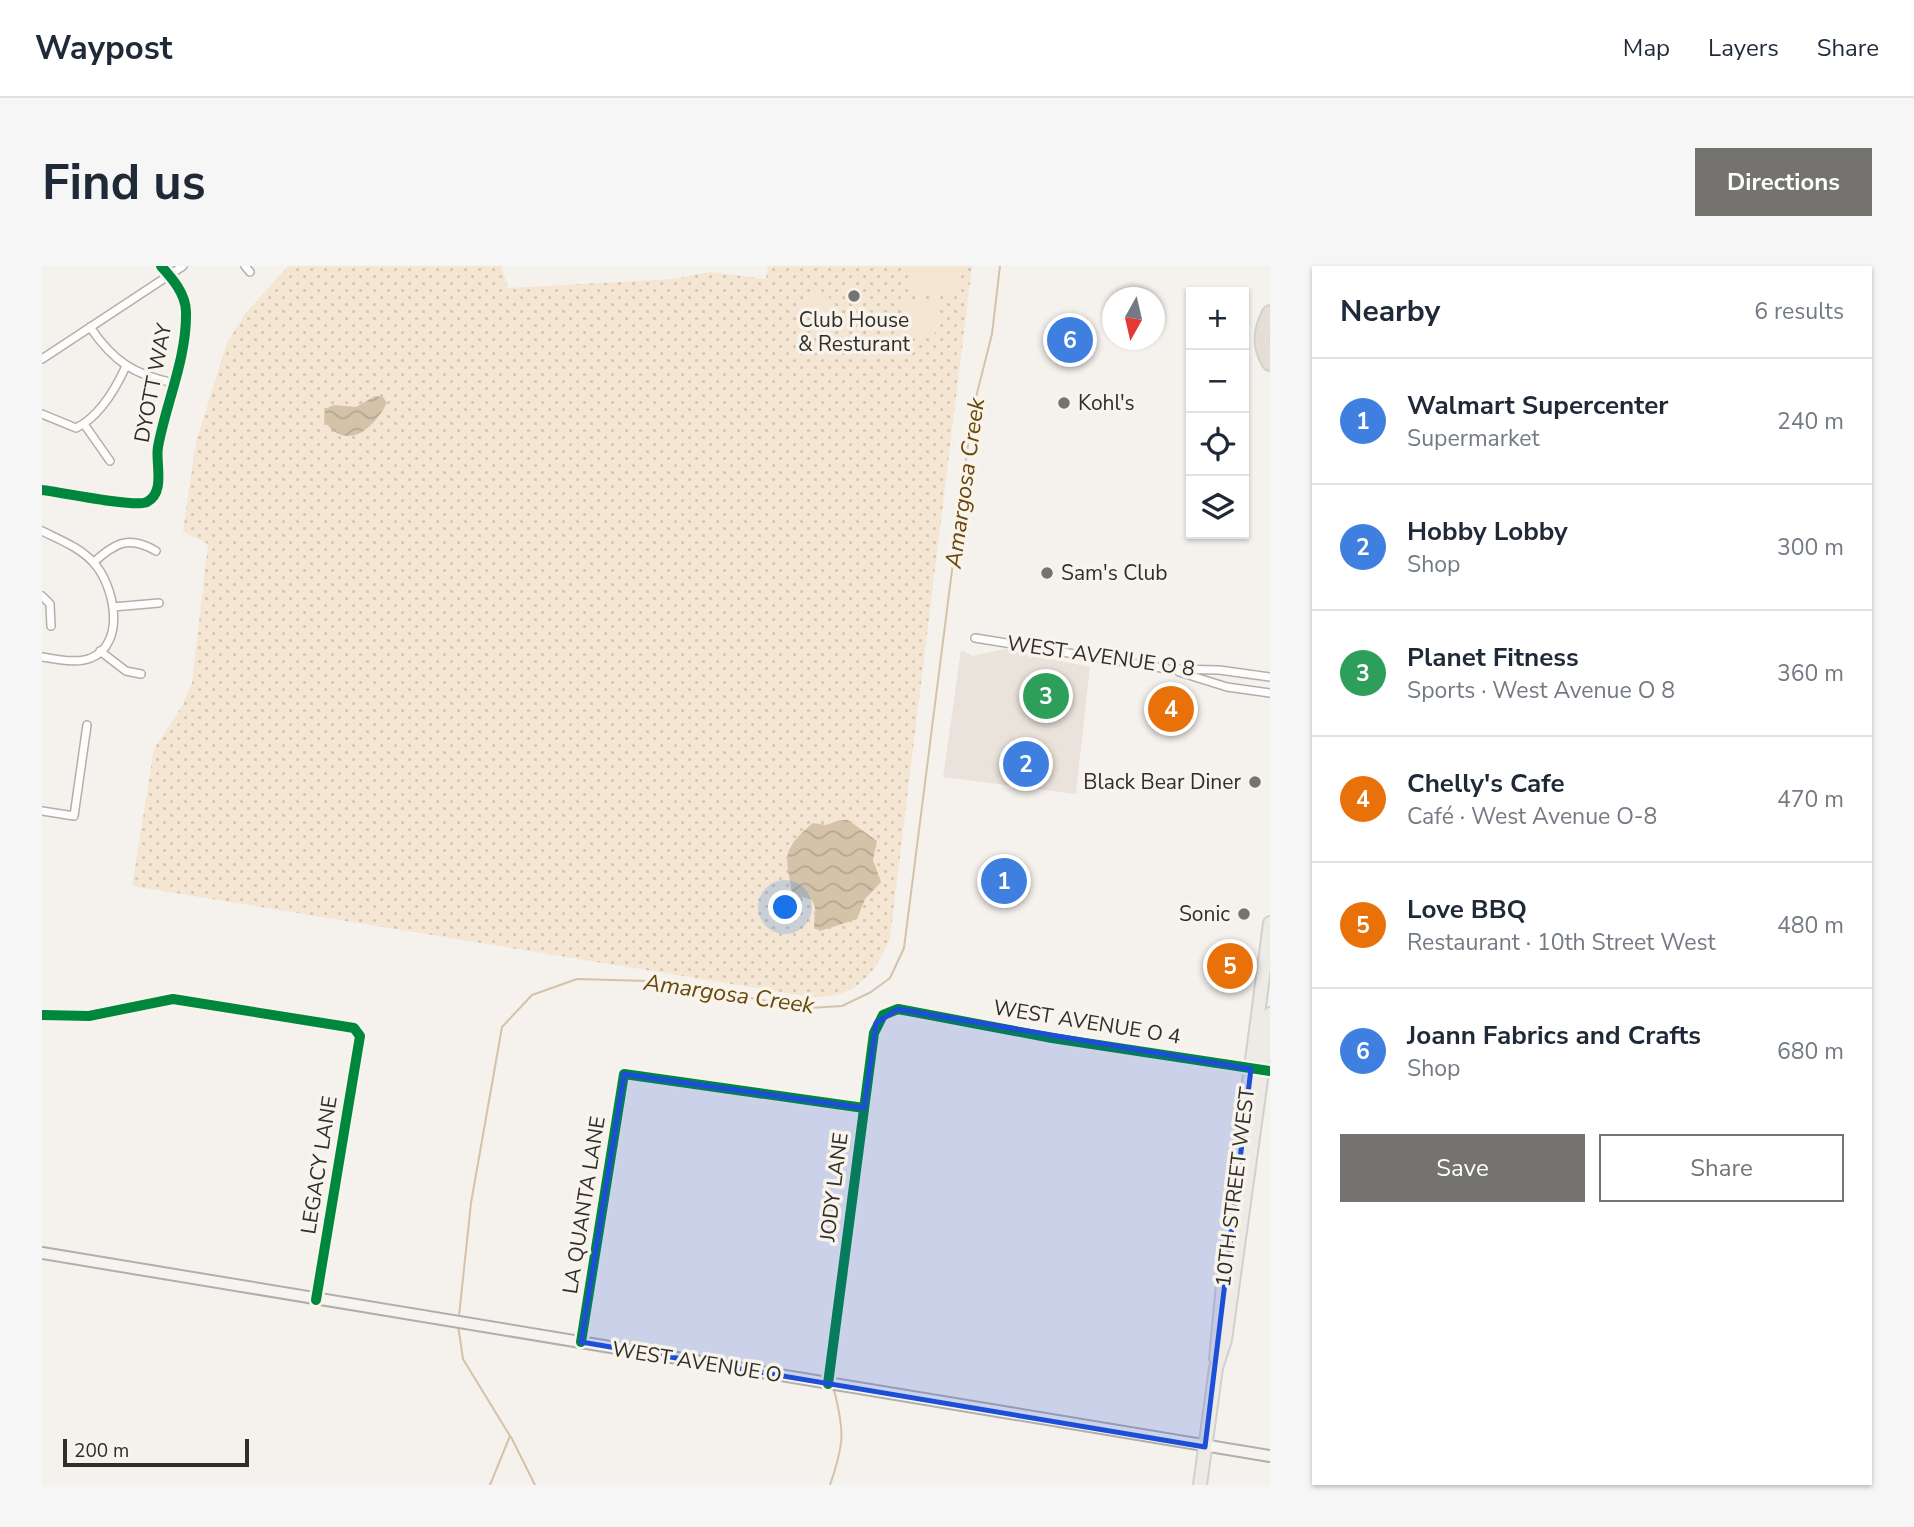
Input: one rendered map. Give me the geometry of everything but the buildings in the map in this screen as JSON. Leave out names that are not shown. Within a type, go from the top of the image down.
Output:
[{"type":"highway","points":[[1270,313],[1263,328],[1262,343],[1270,363]]},
{"type":"main road","name":"10TH STREET WEST","points":[[1261,1070],[1270,923]]},
{"type":"main road","name":"10TH STREET WEST","points":[[1200,1485],[1216,1368],[1225,1340],[1270,1014]]},
{"type":"main road","name":"WEST AVENUE O","points":[[42,1253],[1270,1456]]},
{"type":"street","name":"DYOTT WAY","points":[[42,490],[138,504],[154,496],[158,484],[158,450],[174,383],[186,312],[184,298],[161,266]]},
{"type":"street","points":[[42,359],[184,266]]},
{"type":"street","points":[[90,327],[107,353],[126,366],[153,379],[174,383]]},
{"type":"street","points":[[42,414],[76,428],[84,424],[119,383],[126,366]]},
{"type":"street","points":[[84,424],[110,461]]},
{"type":"street","points":[[42,531],[80,550],[94,562],[103,575],[113,607],[112,628],[100,651],[83,660],[42,657]]},
{"type":"street","points":[[94,562],[113,546],[126,540],[143,543],[156,551]]},
{"type":"street","points":[[42,596],[50,604],[51,626]]},
{"type":"street","points":[[113,607],[159,603]]},
{"type":"street","name":"WEST AVENUE O 8","points":[[975,638],[1168,668],[1230,671],[1270,677]]},
{"type":"street","points":[[100,651],[126,671],[141,674]]},
{"type":"street","points":[[1168,668],[1227,687],[1270,693]]},
{"type":"street","points":[[42,811],[74,816],[87,725]]},
{"type":"street","name":"LEGACY LANE","points":[[42,1015],[89,1016],[173,999],[354,1028],[360,1037],[316,1300]]},
{"type":"street","name":"WEST AVENUE O 4","points":[[898,1009],[1052,1038],[1261,1070]]},
{"type":"street","name":"JODY LANE","points":[[828,1384],[876,1023],[883,1015],[898,1009]]},
{"type":"street","name":"LA QUANTA LANE","points":[[581,1342],[624,1074],[864,1108]]},
{"type":"highlighted area","points":[[898,1009],[1251,1069],[1205,1447],[581,1342],[624,1074],[864,1108],[876,1023]]},
{"type":"shaded area","points":[[288,266],[501,266],[508,288],[673,279],[710,272],[766,279],[768,266],[972,266],[890,938],[876,965],[859,984],[836,995],[805,996],[132,886],[154,749],[182,706],[192,683],[208,544],[183,531],[196,442],[227,343],[245,314]]},
{"type":"shaded area","points":[[909,266],[961,266],[961,291],[958,294],[912,293]]},
{"type":"shaded area","points":[[813,292],[828,297],[836,307],[836,318],[829,324],[819,323],[810,313],[805,298]]},
{"type":"shaded area","points":[[907,299],[939,302],[937,330],[934,334],[906,333],[903,330],[903,303]]},
{"type":"shaded area","points":[[1004,649],[1090,667],[1076,794],[943,777],[961,650],[973,656]]},
{"type":"water","points":[[375,396],[383,397],[387,403],[375,421],[359,433],[342,435],[324,421],[325,409],[334,405],[356,407]]},
{"type":"water","points":[[848,820],[877,841],[873,860],[881,882],[865,899],[857,919],[820,931],[814,927],[815,907],[812,900],[803,897],[793,903],[787,860],[793,843],[813,823],[826,825]]},
{"type":"waterway","name":"Amargosa Creek","points":[[459,1316],[471,1203],[502,1027],[532,995],[577,979],[650,981],[809,1008],[842,1006],[871,992],[890,978],[904,948],[972,413],[992,334],[1000,266]]},
{"type":"waterway","name":"Amargosa Creek","points":[[458,1325],[463,1359],[510,1436],[490,1485]]},
{"type":"waterway","points":[[830,1485],[841,1438],[834,1390]]},
{"type":"waterway","points":[[511,1437],[535,1485]]},
{"type":"cycle path","points":[[42,490],[140,503],[153,497],[158,484],[158,447],[180,363],[186,312],[181,293],[161,266]]},
{"type":"cycle path","points":[[42,1015],[89,1016],[173,999],[354,1028],[360,1036],[316,1300]]},
{"type":"cycle path","points":[[828,1384],[874,1033],[883,1015],[898,1009],[1052,1038],[1270,1071]]},
{"type":"cycle path","points":[[581,1342],[624,1074],[864,1108]]},
{"type":"place","name":"Club House & Resturant","points":[[854,296]]},
{"type":"place","name":"Joann Fabrics and Crafts","points":[[1070,340]]},
{"type":"place","name":"Kohl's","points":[[1064,403]]},
{"type":"place","name":"Sam's Club","points":[[1047,573]]},
{"type":"place","name":"Planet Fitness","points":[[1046,696]]},
{"type":"place","name":"Chelly's Cafe","points":[[1171,709]]},
{"type":"place","name":"Hobby Lobby","points":[[1026,764]]},
{"type":"place","name":"Black Bear Diner","points":[[1255,782]]},
{"type":"place","name":"Walmart Supercenter","points":[[1004,881]]},
{"type":"place","name":"Sonic","points":[[1244,914]]},
{"type":"place","name":"Love BBQ","points":[[1230,966]]}]
